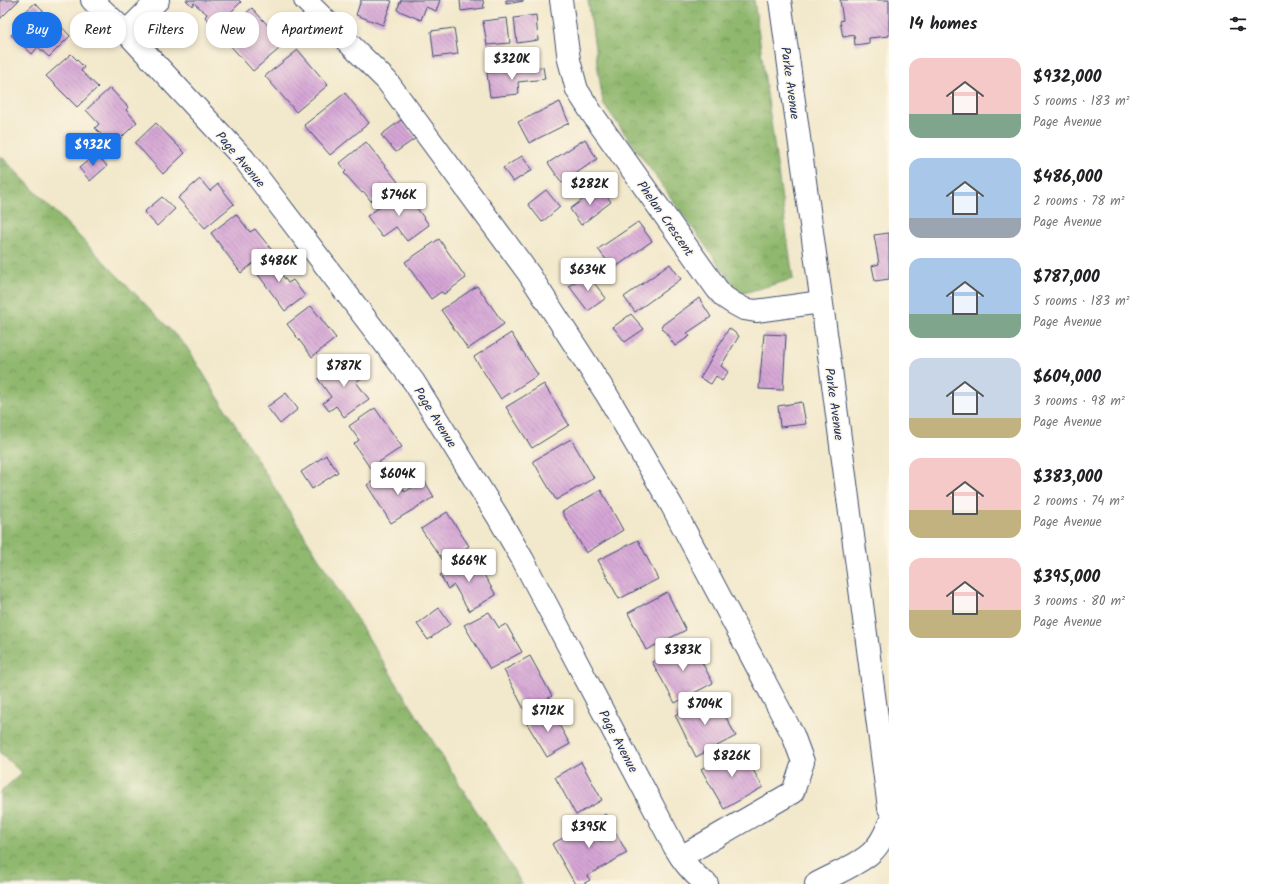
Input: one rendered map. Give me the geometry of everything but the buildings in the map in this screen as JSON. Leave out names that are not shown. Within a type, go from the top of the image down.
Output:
[{"type":"street","name":"Page Avenue","points":[[92,0],[105,12]]},
{"type":"street","points":[[126,32],[158,0]]},
{"type":"street","points":[[305,0],[387,81],[529,274],[607,395],[672,506],[793,735],[803,762],[793,792],[693,874]]},
{"type":"street","name":"Phelan Crescent","points":[[560,0],[569,60],[577,90],[717,289],[724,297],[738,306],[744,309],[756,311],[822,302]]},
{"type":"street","name":"Parke Avenue","points":[[780,0],[822,302],[889,808]]},
{"type":"street","name":"Page Avenue","points":[[126,32],[244,159],[414,382],[494,510],[523,560],[667,834],[693,874]]},
{"type":"street","points":[[816,884],[862,860],[871,853],[886,833],[889,824]]},
{"type":"green space","points":[[588,0],[754,0],[793,279],[740,294],[603,103]]},
{"type":"green space","points":[[0,155],[186,346],[522,884],[0,884],[0,792],[22,773],[0,753]]}]
